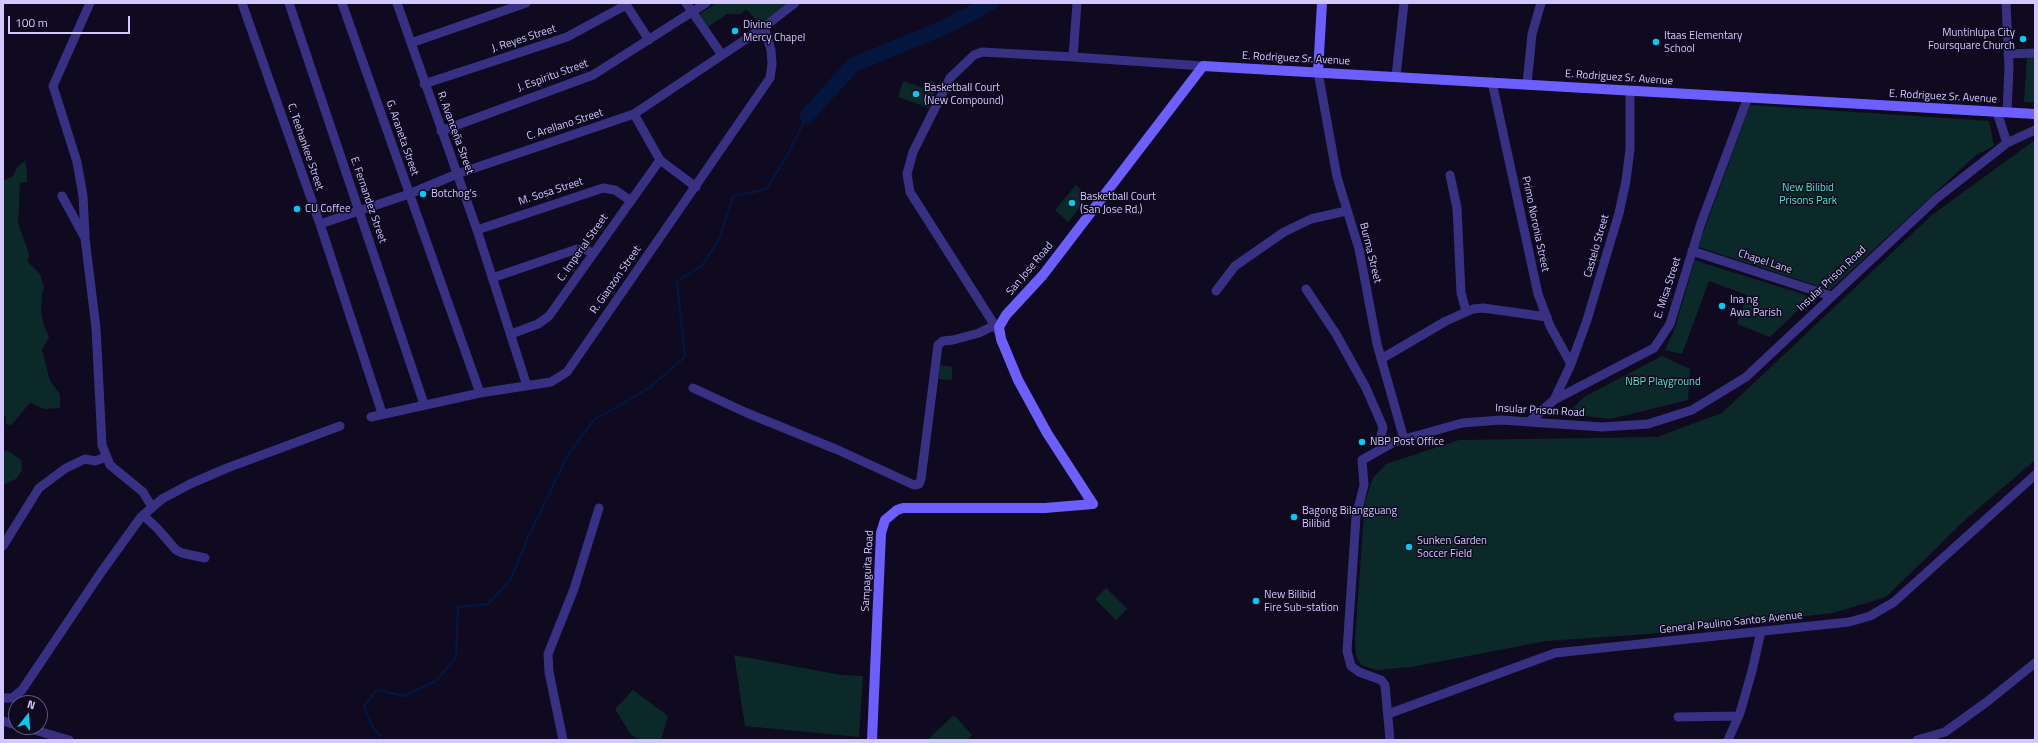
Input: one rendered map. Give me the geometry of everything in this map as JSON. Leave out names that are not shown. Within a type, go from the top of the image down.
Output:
[{"type":"street","points":[[90,3],[54,86],[77,162],[83,196],[85,238],[96,328],[102,445],[110,465],[143,492],[152,507]]},
{"type":"street","name":"C. Teehankee Street","points":[[242,3],[320,224],[382,413]]},
{"type":"street","name":"E. Fernandez Street","points":[[289,3],[424,404]]},
{"type":"street","name":"G. Araneta Street","points":[[342,3],[480,393]]},
{"type":"street","name":"R. Avanceña Street","points":[[397,3],[424,84],[477,230],[527,386]]},
{"type":"street","points":[[411,43],[526,3]]},
{"type":"street","points":[[686,3],[722,55]]},
{"type":"street","name":"J. Espiritu Street","points":[[441,131],[593,76],[706,3]]},
{"type":"street","name":"C. Arellano Street","points":[[320,224],[410,194],[457,174],[634,114],[722,55],[795,3]]},
{"type":"street","points":[[1073,57],[1077,3]]},
{"type":"street","points":[[1318,72],[1322,3]]},
{"type":"street","points":[[1396,76],[1404,3]]},
{"type":"street","points":[[1527,84],[1532,34],[1541,3]]},
{"type":"street","points":[[2006,3],[2008,54],[2002,112],[2007,143]]},
{"type":"street","points":[[625,4],[649,40]]},
{"type":"street","name":"J. Reyes Street","points":[[424,84],[567,37],[625,4]]},
{"type":"street","name":"R. Gianzon Street","points":[[371,417],[382,413],[480,393],[551,382],[567,372],[770,78],[772,64],[771,50],[764,26]]},
{"type":"street","points":[[693,388],[747,413],[838,450],[914,485],[919,484],[921,479],[937,352],[940,343],[997,329],[910,192],[907,174],[913,152],[945,85],[950,78],[974,56],[982,52],[1202,66]]},
{"type":"street","points":[[2008,54],[2035,53]]},
{"type":"street","name":"E. Rodriguez Sr. Avenue","points":[[1202,66],[2035,114]]},
{"type":"street","name":"San Jose Road","points":[[997,329],[1006,315],[1043,275],[1202,66]]},
{"type":"street","name":"Burma Street","points":[[1318,72],[1337,176],[1346,211],[1359,249],[1381,359],[1404,439]]},
{"type":"street","name":"Primo Noronia Street","points":[[1492,82],[1538,294],[1547,317],[1571,364]]},
{"type":"street","name":"Castelo Street","points":[[1554,400],[1571,364],[1587,320],[1619,213],[1626,180],[1630,149],[1630,91]]},
{"type":"street","name":"E. Misa Street","points":[[1530,421],[1554,400],[1654,348],[1670,324],[1701,222],[1748,97]]},
{"type":"street","points":[[634,114],[660,160],[696,187]]},
{"type":"street","name":"Insular Prison Road","points":[[1388,714],[1385,685],[1381,680],[1359,672],[1352,666],[1347,651],[1356,517],[1364,485],[1362,460],[1385,447],[1404,439],[1462,423],[1483,420],[1530,421],[1602,427],[1648,424],[1692,410],[1746,377],[1937,198],[2007,143],[2035,130]]},
{"type":"street","name":"C. Imperial Street","points":[[511,334],[538,324],[549,316],[660,160]]},
{"type":"street","points":[[1450,175],[1457,208],[1461,293],[1466,311]]},
{"type":"street","name":"M. Sosa Street","points":[[477,230],[603,188],[615,190],[631,201]]},
{"type":"street","points":[[62,196],[85,238]]},
{"type":"street","points":[[1216,291],[1235,266],[1284,232],[1311,219],[1346,211]]},
{"type":"street","points":[[492,278],[577,249],[586,250],[593,254]]},
{"type":"street","name":"Chapel Lane","points":[[1692,251],[1831,296]]},
{"type":"street","points":[[1306,289],[1336,334],[1366,388],[1383,427],[1381,438],[1385,447]]},
{"type":"street","points":[[1381,359],[1466,311],[1483,308],[1547,317]]},
{"type":"street","name":"Sampaguita Road","points":[[872,740],[881,533],[885,520],[897,510],[903,508],[1051,508],[1093,504],[1047,433],[1018,380],[997,329]]},
{"type":"street","points":[[3,698],[12,698],[22,690],[65,624],[143,515],[152,507],[176,490],[206,476],[340,426]]},
{"type":"street","points":[[3,546],[39,488],[66,468],[78,462],[85,459],[95,461],[106,457]]},
{"type":"street","name":"General Paulino Santos Avenue","points":[[1388,714],[1555,653],[1849,622],[1870,616],[1894,602],[2035,475]]},
{"type":"street","points":[[562,740],[549,672],[548,654],[574,589],[599,508]]},
{"type":"street","points":[[143,515],[158,528],[176,550],[182,553],[205,558]]},
{"type":"street","points":[[1728,740],[1738,716],[1752,671],[1761,631]]},
{"type":"street","points":[[1917,740],[1945,732],[1988,701],[2035,663]]},
{"type":"street","points":[[1388,714],[1390,740]]},
{"type":"street","points":[[1678,717],[1738,716]]},
{"type":"street","points":[[48,734],[68,740]]},
{"type":"green space","points":[[717,3],[789,3],[760,24],[746,9],[741,14],[727,14],[708,27],[699,14]]},
{"type":"green space","points":[[2027,56],[2035,57],[2035,103],[2024,102]]},
{"type":"green space","name":"Basketball Court (New Compound)","points":[[903,81],[935,92],[929,108],[898,97]]},
{"type":"green space","name":"New Bilibid Prisons Park","points":[[1750,105],[1989,121],[1994,146],[1976,155],[1830,290],[1698,247]]},
{"type":"green space","points":[[2035,140],[2035,460],[1965,520],[1886,597],[1833,613],[1649,634],[1546,641],[1411,667],[1376,670],[1361,665],[1356,656],[1355,639],[1365,502],[1373,478],[1386,464],[1459,440],[1657,437],[1722,413],[1932,215]]},
{"type":"green space","points":[[25,161],[27,182],[20,183],[18,223],[29,254],[28,262],[40,274],[44,287],[41,311],[43,323],[49,337],[42,350],[50,381],[60,394],[60,408],[44,409],[30,403],[11,425],[6,424],[6,416],[3,416],[3,181],[13,176],[18,166]]},
{"type":"green space","name":"Basketball Court (San Jose Rd.)","points":[[1076,185],[1088,197],[1068,222],[1055,210]]},
{"type":"green space","points":[[1695,260],[1812,297],[1770,337],[1737,324],[1747,295],[1709,281],[1682,354],[1665,350],[1674,331]]},
{"type":"green space","name":"NBP Playground","points":[[1662,356],[1690,369],[1688,400],[1610,419],[1567,414],[1584,397]]},
{"type":"green space","points":[[940,365],[952,367],[952,380],[939,379]]},
{"type":"green space","points":[[3,450],[11,453],[21,460],[22,470],[16,479],[3,485]]},
{"type":"green space","points":[[1106,588],[1127,609],[1116,620],[1095,599]]},
{"type":"green space","points":[[734,655],[841,675],[863,676],[859,737],[745,726]]},
{"type":"green space","points":[[633,690],[668,716],[661,740],[641,740],[631,735],[615,709]]},
{"type":"green space","points":[[954,715],[972,735],[967,740],[927,740]]},
{"type":"waterway","points":[[807,116],[853,65],[945,27],[991,3]]},
{"type":"waterway","points":[[383,740],[372,726],[364,706],[377,690],[404,696],[436,681],[456,657],[458,607],[488,604],[510,581],[528,537],[569,453],[594,420],[649,388],[685,357],[677,281],[702,266],[719,240],[733,197],[766,189],[787,156],[807,116]]},
{"type":"place","name":"Divine Mercy Chapel","points":[[735,31]]},
{"type":"place","name":"Muntinlupa City Foursquare Church","points":[[2023,39]]},
{"type":"place","name":"Itaas Elementary School","points":[[1656,42]]},
{"type":"place","name":"Basketball Court (New Compound)","points":[[916,94]]},
{"type":"place","name":"Botchog's","points":[[423,194]]},
{"type":"place","name":"Basketball Court (San Jose Rd.)","points":[[1072,203]]},
{"type":"place","name":"CU Coffee","points":[[297,209]]},
{"type":"place","name":"Ina ng Awa Parish","points":[[1722,306]]},
{"type":"place","name":"NBP Post Office","points":[[1362,442]]},
{"type":"place","name":"Bagong Bilangguang Bilibid","points":[[1294,517]]},
{"type":"place","name":"Sunken Garden Soccer Field","points":[[1409,547]]},
{"type":"place","name":"New Bilibid Fire Sub-station","points":[[1256,601]]}]
